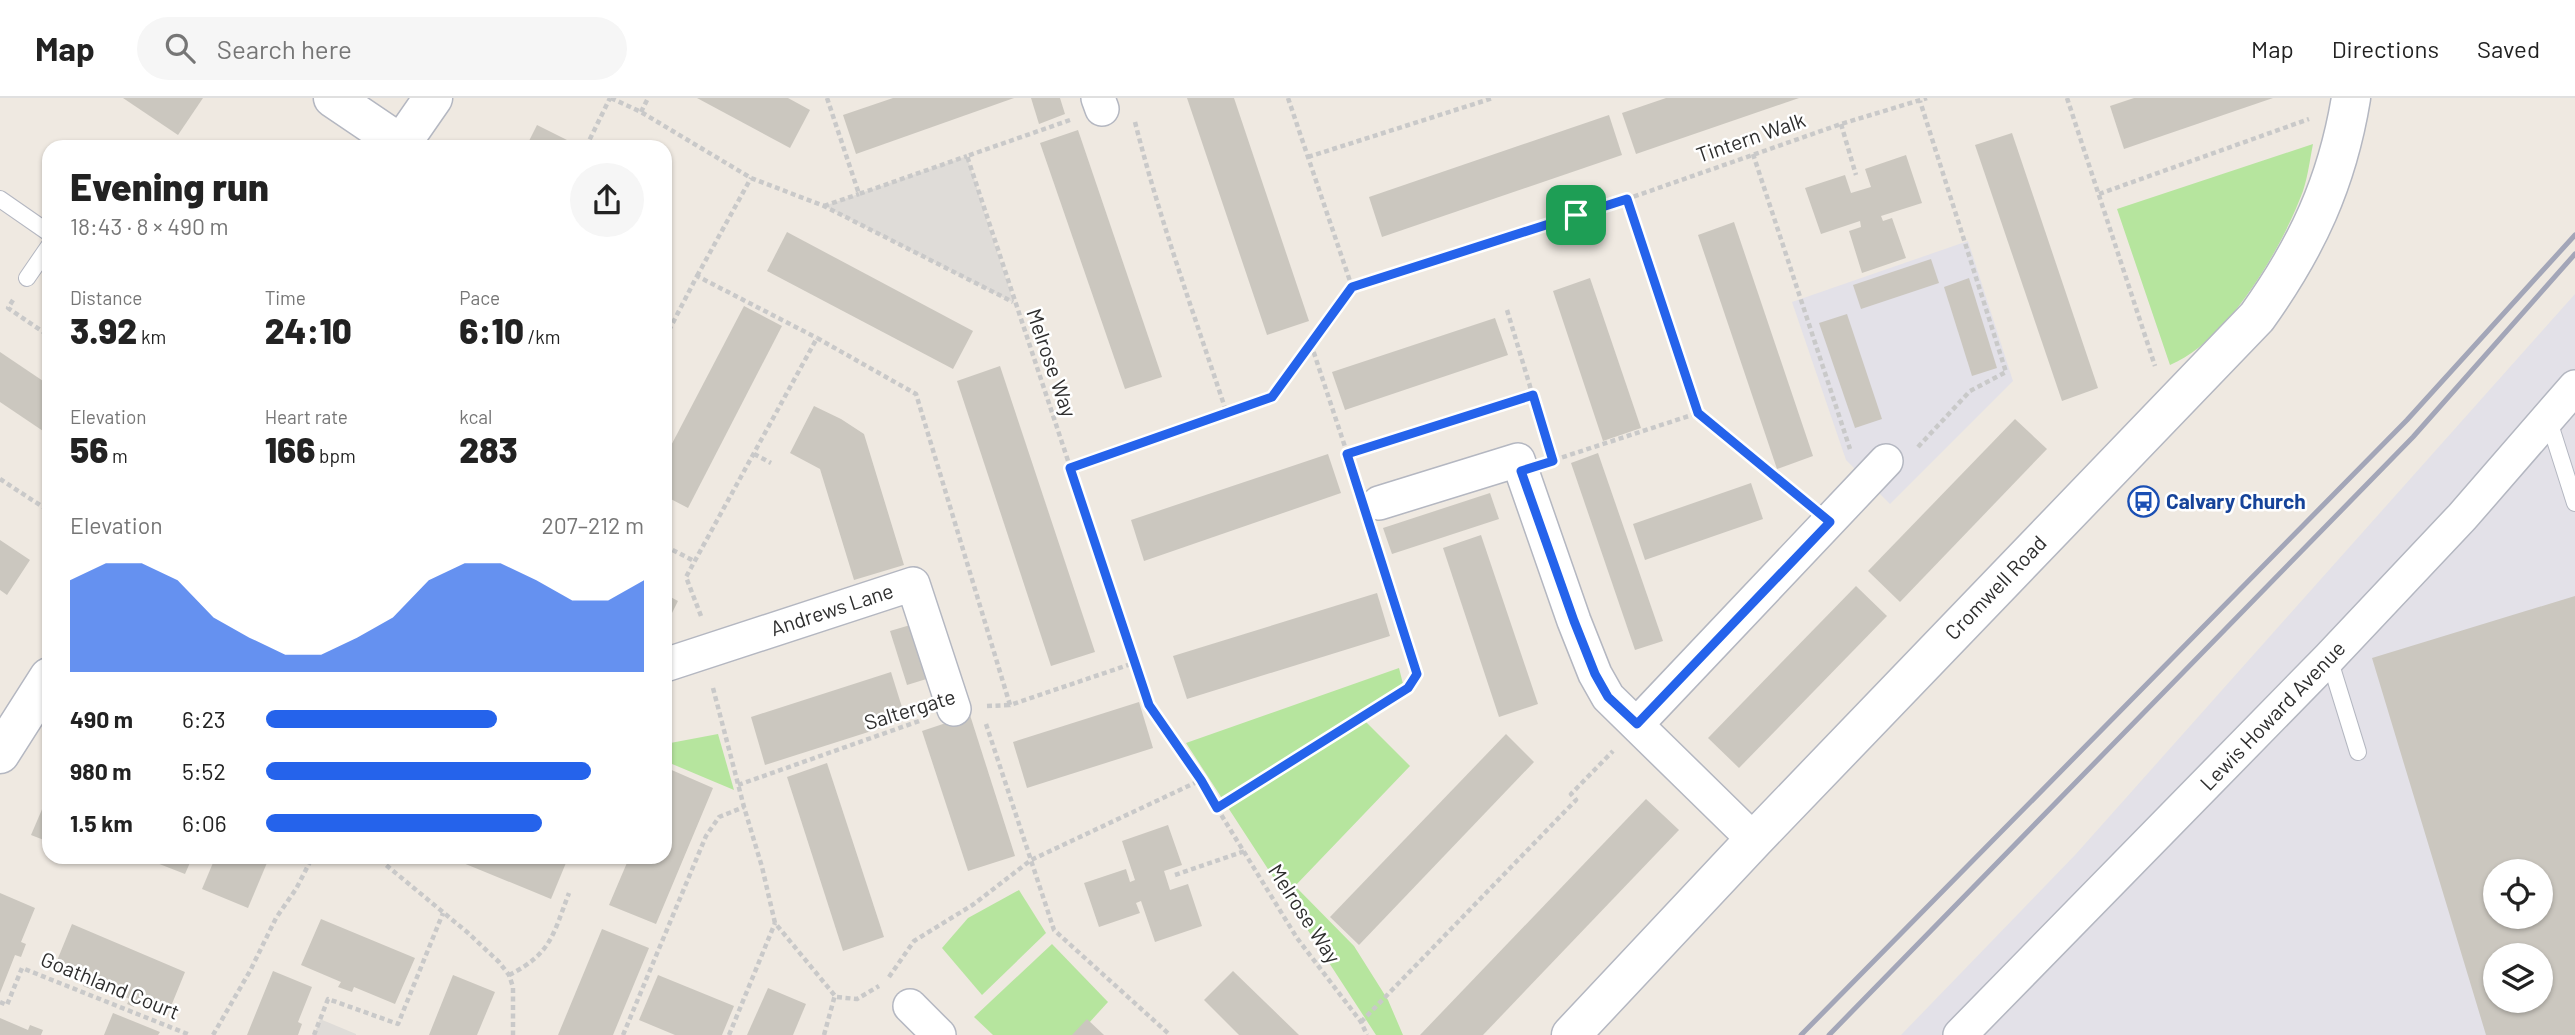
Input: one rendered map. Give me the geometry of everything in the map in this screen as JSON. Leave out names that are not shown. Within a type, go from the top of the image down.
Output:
[{"type":"street","points":[[333,98],[392,140]]},
{"type":"street","points":[[404,140],[433,98]]},
{"type":"street","name":"Cromwell Road","points":[[1571,1035],[1754,840],[2257,317],[2286,277],[2310,234],[2337,163],[2350,102]]},
{"type":"street","name":"Lewis Howard Avenue","points":[[1960,1035],[2329,658],[2462,517],[2575,387]]},
{"type":"street","points":[[1379,503],[1518,460],[1574,621],[1595,674],[1608,697],[1754,840]]},
{"type":"street","points":[[1636,725],[1882,466]]},
{"type":"street","name":"Andrews Lane","points":[[672,663],[913,584],[967,708]]},
{"type":"street","points":[[0,754],[42,688]]},
{"type":"street","points":[[910,1006],[939,1035]]},
{"type":"lane","points":[[0,199],[42,228]]},
{"type":"lane","points":[[27,278],[42,256]]},
{"type":"lane","points":[[2548,418],[2575,503]]},
{"type":"lane","points":[[2329,658],[2358,752]]},
{"type":"path","name":"Melrose Way","points":[[611,98],[641,112],[751,178],[824,206],[1014,303],[1149,705],[1201,780],[1297,937],[1361,1022],[1367,1035]]},
{"type":"path","points":[[590,140],[611,98]]},
{"type":"path","points":[[641,112],[649,98]]},
{"type":"path","points":[[827,98],[859,194]]},
{"type":"path","points":[[1070,468],[1272,397],[1352,287],[1289,98]]},
{"type":"path","points":[[1308,157],[1493,98]]},
{"type":"path","name":"Tintern Walk","points":[[1352,287],[1627,199],[1841,124],[1927,98]]},
{"type":"path","points":[[2067,98],[2158,376],[2177,400]]},
{"type":"path","points":[[824,206],[967,156],[1100,104],[1130,100],[1148,173],[1227,414]]},
{"type":"path","points":[[1753,154],[1850,450],[1896,470],[1970,391],[2006,372],[1920,101]]},
{"type":"path","points":[[2099,194],[2350,102]]},
{"type":"path","points":[[1841,124],[1856,175]]},
{"type":"path","points":[[967,156],[1014,303]]},
{"type":"path","points":[[672,324],[751,178]]},
{"type":"path","points":[[1627,199],[1698,413],[1830,522]]},
{"type":"path","points":[[697,276],[817,338]]},
{"type":"path","points":[[27,278],[8,308],[42,331]]},
{"type":"path","points":[[1507,310],[1553,461]]},
{"type":"path","points":[[1311,344],[1356,479]]},
{"type":"path","points":[[1347,454],[1533,395]]},
{"type":"path","points":[[1521,471],[1698,413]]},
{"type":"path","points":[[754,454],[772,463]]},
{"type":"path","points":[[0,480],[42,507]]},
{"type":"path","points":[[1217,808],[1408,688],[1417,674],[1371,535]]},
{"type":"path","points":[[672,550],[694,561]]},
{"type":"path","points":[[967,708],[1010,705]]},
{"type":"path","name":"Saltergate","points":[[738,785],[967,708],[1031,860],[1054,930],[1170,1035]]},
{"type":"path","points":[[1361,1022],[1576,800],[1572,794],[1636,725]]},
{"type":"path","points":[[886,982],[914,941],[974,904],[1031,860],[1201,780]]},
{"type":"path","points":[[623,1035],[706,836],[719,817],[744,807]]},
{"type":"path","points":[[1175,875],[1245,851]]},
{"type":"path","points":[[213,1035],[250,971],[276,918],[309,864]]},
{"type":"path","points":[[385,864],[499,962],[509,975],[513,987],[513,1035]]},
{"type":"path","points":[[509,975],[532,964],[542,954],[569,893]]},
{"type":"path","points":[[314,1035],[328,999],[398,1024],[443,913]]},
{"type":"path","points":[[729,1035],[775,923]]},
{"type":"path","name":"Goathland Court","points":[[0,1002],[7,1004],[22,968],[190,1035]]},
{"type":"path","points":[[824,1035],[835,995]]},
{"type":"shaded area","points":[[967,156],[988,224],[1014,303],[824,206]]},
{"type":"shaded area","points":[[1968,241],[2013,381],[1890,504],[1846,460],[1792,302]]},
{"type":"shaded area","points":[[2575,294],[2575,1035],[1901,1035],[2076,854]]},
{"type":"shaded area","points":[[320,1019],[356,1034],[356,1035],[314,1035]]},
{"type":"green space","points":[[2313,144],[2303,191],[2282,239],[2267,265],[2232,314],[2212,336],[2192,353],[2170,365],[2117,209]]},
{"type":"green space","points":[[1399,668],[1403,684],[1357,713],[1410,766],[1295,886],[1354,946],[1388,1000],[1403,1035],[1376,1035],[1186,743]]},
{"type":"green space","points":[[718,734],[734,790],[672,764],[672,743]]},
{"type":"green space","points":[[1019,890],[1046,933],[982,995],[942,948],[968,918]]},
{"type":"green space","points":[[1052,944],[1108,1002],[1078,1035],[993,1035],[974,1017]]},
{"type":"building","points":[[123,98],[203,98],[178,135]]},
{"type":"building","points":[[697,98],[788,98],[810,110],[790,148]]},
{"type":"building","points":[[893,98],[1014,98],[856,154],[843,115]]},
{"type":"building","points":[[1031,98],[1060,98],[1065,114],[1039,124]]},
{"type":"building","points":[[1187,98],[1234,98],[1309,321],[1267,335]]},
{"type":"building","points":[[1666,98],[1799,98],[1636,154],[1622,113]]},
{"type":"building","points":[[2134,98],[2273,98],[2124,149],[2110,106]]},
{"type":"building","points":[[1609,115],[1622,155],[1382,237],[1369,197]]},
{"type":"building","points":[[537,125],[567,140],[530,140]]},
{"type":"building","points":[[1078,130],[1162,377],[1125,389],[1040,143]]},
{"type":"building","points":[[2012,133],[2098,388],[2062,401],[1975,145]]},
{"type":"building","points":[[1906,155],[1922,203],[1881,216],[1883,221],[1892,218],[1906,258],[1862,273],[1849,231],[1861,227],[1860,221],[1821,234],[1805,188],[1845,175],[1851,193],[1871,187],[1865,169]]},
{"type":"building","points":[[1734,222],[1813,456],[1777,469],[1698,235]]},
{"type":"building","points":[[787,232],[973,331],[953,369],[767,271]]},
{"type":"building","points":[[1931,259],[1939,283],[1861,309],[1853,285]]},
{"type":"building","points":[[1590,278],[1641,428],[1603,441],[1553,291]]},
{"type":"building","points":[[1969,278],[1997,368],[1972,376],[1944,287]]},
{"type":"building","points":[[744,306],[782,326],[688,508],[672,500],[672,444]]},
{"type":"building","points":[[1847,314],[1882,419],[1855,428],[1819,323]]},
{"type":"building","points":[[1495,318],[1508,355],[1345,410],[1332,372]]},
{"type":"building","points":[[0,352],[42,380],[42,430],[0,402]]},
{"type":"building","points":[[1000,366],[1095,652],[1051,666],[957,381]]},
{"type":"building","points":[[814,406],[864,434],[904,565],[854,580],[820,469],[790,453]]},
{"type":"building","points":[[2015,419],[2047,449],[1900,602],[1868,571]]},
{"type":"building","points":[[1598,453],[1663,641],[1635,650],[1571,463]]},
{"type":"building","points":[[1328,454],[1341,493],[1144,561],[1131,520]]},
{"type":"building","points":[[1751,483],[1763,519],[1645,560],[1633,524]]},
{"type":"building","points":[[1490,493],[1499,519],[1392,554],[1383,528]]},
{"type":"building","points":[[1481,535],[1538,704],[1499,717],[1443,548]]},
{"type":"building","points":[[0,540],[30,560],[7,595],[0,590]]},
{"type":"building","points":[[1856,586],[1887,616],[1739,768],[1708,738]]},
{"type":"building","points":[[1377,593],[1390,636],[1187,699],[1173,656]]},
{"type":"building","points":[[2575,596],[2575,1035],[2486,1035],[2372,658]]},
{"type":"building","points":[[672,598],[678,601],[672,613]]},
{"type":"building","points":[[917,623],[933,677],[907,685],[890,631]]},
{"type":"building","points":[[891,672],[906,720],[765,765],[751,717]]},
{"type":"building","points":[[1139,702],[1153,748],[1027,788],[1013,742]]},
{"type":"building","points":[[970,715],[1015,856],[968,871],[922,731]]},
{"type":"building","points":[[1506,734],[1534,762],[1359,945],[1330,917]]},
{"type":"building","points":[[827,763],[884,937],[843,951],[787,777]]},
{"type":"building","points":[[672,770],[713,788],[656,924],[609,905],[626,864],[672,864]]},
{"type":"building","points":[[1646,799],[1679,830],[1483,1035],[1420,1035]]},
{"type":"building","points":[[42,809],[42,839],[31,835]]},
{"type":"building","points":[[1168,825],[1182,865],[1164,871],[1170,890],[1188,884],[1202,926],[1155,942],[1141,901],[1136,903],[1140,913],[1099,927],[1084,883],[1126,869],[1130,882],[1135,880],[1122,841]]},
{"type":"building","points":[[159,864],[189,864],[185,874]]},
{"type":"building","points":[[212,864],[266,864],[248,908],[202,889]]},
{"type":"building","points":[[466,864],[566,864],[551,899]]},
{"type":"building","points":[[0,893],[35,908],[21,942],[26,944],[21,957],[15,955],[0,993]]},
{"type":"building","points":[[321,919],[415,958],[395,1004],[354,987],[352,992],[338,987],[341,982],[301,965]]},
{"type":"building","points":[[72,924],[185,972],[167,1016],[136,1002],[134,1007],[127,1004],[130,999],[98,986],[96,991],[83,986],[86,981],[54,968]]},
{"type":"building","points":[[602,929],[649,948],[613,1035],[558,1035]]},
{"type":"building","points":[[273,971],[312,987],[298,1022],[302,1024],[298,1035],[247,1035]]},
{"type":"building","points":[[1233,971],[1299,1035],[1239,1035],[1204,1000]]},
{"type":"building","points":[[453,975],[495,992],[477,1035],[429,1035]]},
{"type":"building","points":[[658,975],[734,1006],[722,1035],[675,1035],[639,1020]]},
{"type":"building","points":[[768,988],[806,1004],[793,1035],[747,1035]]},
{"type":"building","points":[[113,1013],[160,1032],[158,1035],[104,1035]]},
{"type":"building","points":[[0,1018],[28,1030],[30,1025],[43,1030],[41,1035],[0,1035]]},
{"type":"building","points":[[1087,1019],[1104,1035],[1072,1035]]},
{"type":"railway","points":[[1801,1035],[2407,420],[2575,235]]},
{"type":"railway","points":[[1829,1035],[2413,437],[2575,254]]},
{"type":"place","name":"Calvary Church","points":[[2143,502]]},
{"type":"route","points":[[1627,199],[1698,413],[1830,522],[1637,724],[1608,697],[1595,674],[1521,471],[1553,461],[1533,395],[1347,454],[1417,674],[1408,688],[1217,808],[1149,705],[1070,468],[1272,397],[1352,287],[1576,215],[1627,199]]}]
